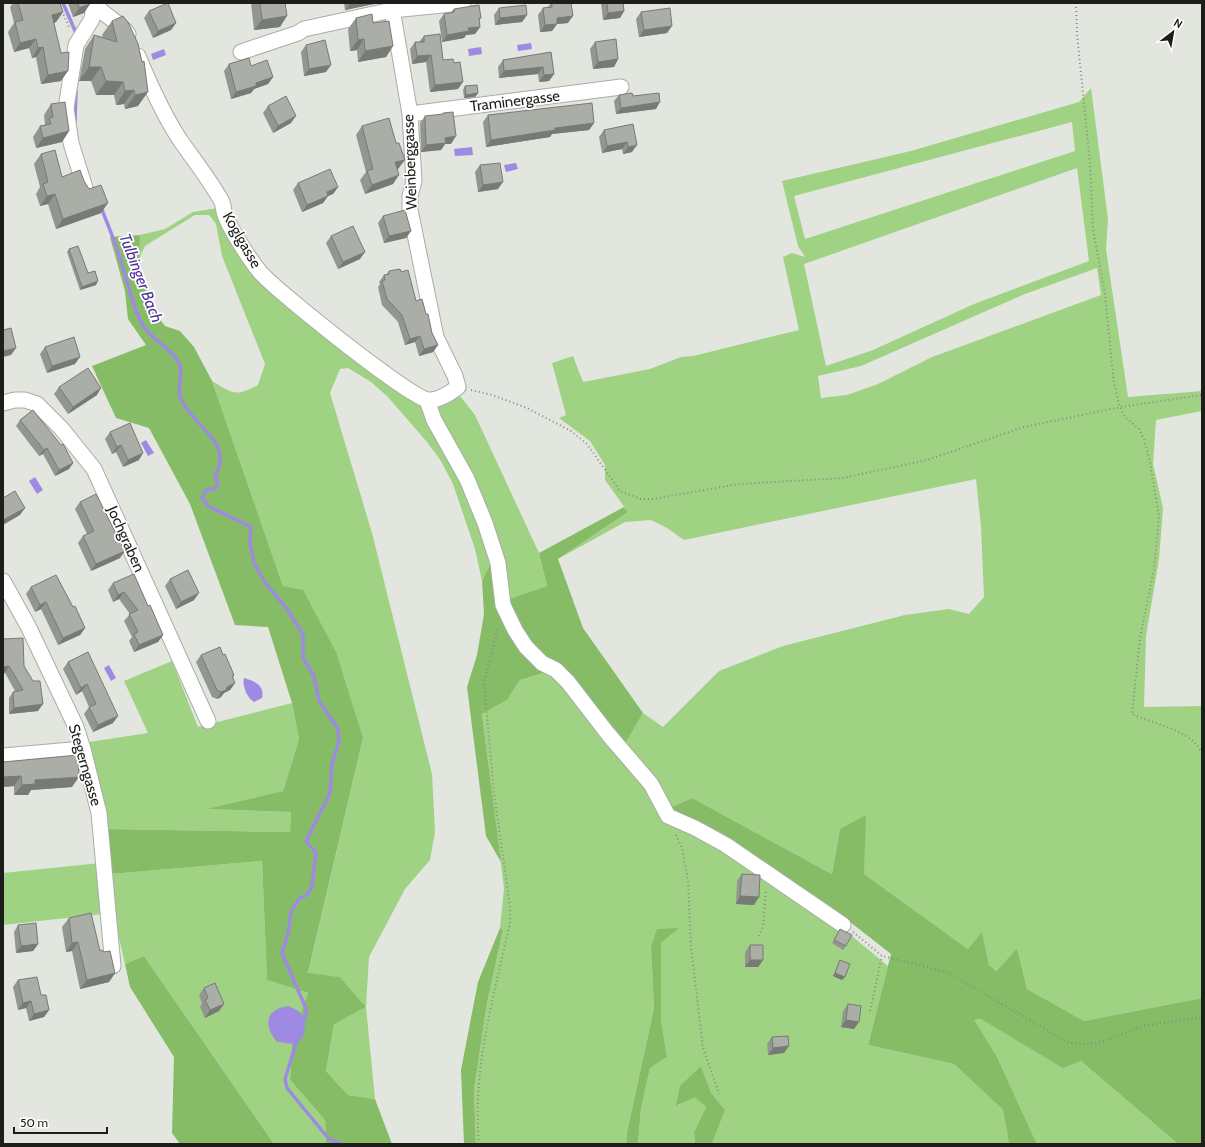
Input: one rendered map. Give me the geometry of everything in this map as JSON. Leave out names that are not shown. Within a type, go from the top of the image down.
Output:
[{"type":"street","points":[[85,188],[71,143],[66,108],[76,46],[92,19],[94,3]]},
{"type":"street","name":"Koglgasse","points":[[94,3],[101,12],[120,24],[128,33],[155,96],[180,139],[219,196],[225,215],[260,272],[298,306],[405,388],[427,400]]},
{"type":"street","points":[[241,52],[298,33],[304,28],[392,6],[463,3]]},
{"type":"street","name":"Weinberggasse","points":[[392,6],[410,114],[414,180],[410,196],[410,210],[436,337],[455,376],[458,387]]},
{"type":"street","name":"Traminergasse","points":[[410,114],[621,87]]},
{"type":"street","points":[[458,387],[442,397],[427,400],[434,420],[467,479],[485,523],[498,563],[503,605],[515,630],[526,647],[542,663],[556,670],[568,682],[608,734],[651,784],[668,816],[695,828],[726,845],[843,925]]},
{"type":"street","name":"Jochgraben","points":[[3,403],[20,400],[32,401],[37,404],[61,428],[94,469],[208,721]]},
{"type":"street","name":"Stegerngasse","points":[[3,581],[28,626],[76,727],[83,749],[98,813],[113,966]]},
{"type":"street","points":[[3,756],[83,749]]},
{"type":"path","points":[[1076,3],[1077,34],[1090,163],[1093,229],[1102,277],[1112,370],[1120,406],[1125,418],[1139,428],[1144,439],[1150,462],[1159,518],[1154,569],[1140,638],[1132,714],[1178,732],[1197,745],[1202,754]]},
{"type":"path","points":[[59,5],[76,46]]},
{"type":"path","points":[[458,387],[510,401],[571,431],[587,444],[620,491],[640,499],[653,499],[739,484],[843,478],[927,460],[1024,427],[1120,406],[1202,395]]},
{"type":"path","points":[[479,1144],[478,1085],[488,1023],[510,923],[510,906],[494,793],[484,682],[498,626]]},
{"type":"path","points":[[668,816],[682,848],[688,880],[691,946],[703,1048],[719,1094]]},
{"type":"path","points":[[759,936],[763,927],[767,874]]},
{"type":"path","points":[[843,925],[882,956],[947,972],[1069,1043],[1088,1044],[1105,1041],[1143,1026],[1202,1017]]},
{"type":"path","points":[[870,1011],[882,956]]},
{"type":"green space","points":[[1091,88],[1108,219],[1106,249],[1128,397],[1202,391],[1202,411],[1156,420],[1153,464],[1163,508],[1159,559],[1146,636],[1144,707],[1202,706],[1202,998],[1084,1021],[1027,989],[1017,948],[998,971],[989,965],[982,933],[968,949],[864,874],[840,829],[832,874],[692,798],[671,808],[688,819],[724,847],[841,927],[888,966],[868,1045],[954,1064],[1003,1110],[1009,1144],[712,1144],[725,1110],[711,1094],[701,1066],[677,1106],[695,1096],[706,1107],[694,1132],[695,1144],[638,1144],[641,1109],[650,1068],[667,1057],[661,1020],[661,943],[678,928],[651,947],[654,1008],[627,1132],[626,1144],[476,1144],[474,1090],[487,1003],[503,930],[500,928],[504,888],[482,714],[507,700],[520,680],[544,673],[549,660],[566,670],[626,741],[643,713],[663,727],[719,671],[783,646],[905,615],[949,609],[969,614],[984,597],[981,527],[976,479],[684,540],[667,528],[651,520],[625,522],[558,559],[628,512],[605,480],[605,465],[590,441],[559,418],[566,415],[552,363],[573,356],[583,382],[650,369],[681,357],[693,356],[799,330],[783,257],[792,253],[805,257],[798,246],[782,181],[911,151],[1079,102]],"holes":[[[1072,122],[1075,151],[805,239],[794,196]],[[1077,168],[1089,261],[974,304],[873,350],[826,366],[804,264]],[[1097,268],[1101,295],[932,357],[878,384],[847,395],[821,398],[818,376],[861,366],[1025,294]]]},
{"type":"green space","points":[[218,208],[279,295],[440,402],[460,396],[475,415],[539,553],[547,586],[494,605],[495,574],[492,560],[482,581],[475,549],[453,484],[441,461],[427,442],[387,396],[371,382],[348,368],[340,369],[330,393],[372,533],[432,774],[435,832],[430,860],[405,889],[369,957],[366,1007],[340,977],[308,974],[363,738],[283,586],[212,381],[230,391],[244,391],[258,385],[265,364],[222,256],[216,224],[209,215],[195,215],[145,246],[141,254],[139,268],[140,235],[165,229],[193,212]]},
{"type":"green space","points":[[140,235],[139,268],[154,311],[165,326],[180,331],[194,347],[212,381],[283,586],[303,590],[336,652],[363,738],[308,973],[340,977],[366,1007],[334,1024],[326,1071],[348,1095],[375,1099],[392,1144],[326,1144],[325,1120],[290,1080],[292,1038],[308,993],[267,980],[262,861],[111,874],[108,829],[290,832],[291,812],[207,809],[283,791],[299,739],[292,703],[268,627],[235,625],[190,504],[149,428],[116,418],[92,366],[146,345],[128,319],[125,291],[110,237]]},
{"type":"green space","points":[[624,507],[628,512],[558,559],[583,628],[643,713],[626,742],[566,670],[549,660],[544,673],[520,680],[507,700],[482,714],[501,862],[486,836],[467,687],[477,655],[484,614],[482,581],[492,560],[495,574],[495,604],[547,586],[539,553]]},
{"type":"green space","points":[[172,661],[198,727],[292,703],[299,739],[283,791],[209,809],[291,812],[290,832],[108,829],[89,742],[148,733],[124,681]]},
{"type":"green space","points":[[692,798],[832,874],[840,829],[866,815],[864,874],[968,949],[982,932],[989,965],[997,971],[1017,948],[1027,989],[1084,1021],[1202,998],[1202,1144],[1178,1144],[1081,1061],[1063,1068],[981,1019],[974,1020],[997,1057],[1037,1144],[1009,1144],[1003,1110],[954,1064],[868,1045],[891,954],[831,907],[670,808]]},
{"type":"green space","points":[[262,861],[267,980],[308,993],[292,1038],[290,1080],[325,1120],[326,1144],[274,1144],[144,956],[125,964],[114,916],[111,874]]},
{"type":"green space","points":[[100,863],[102,914],[3,925],[3,873]]},
{"type":"green space","points":[[500,928],[503,930],[487,1003],[474,1090],[476,1144],[464,1144],[461,1070],[478,982]]},
{"type":"green space","points":[[679,928],[661,943],[661,1020],[667,1057],[650,1068],[641,1109],[638,1144],[626,1144],[627,1132],[654,1008],[651,947],[657,929]]},
{"type":"green space","points":[[144,956],[274,1144],[180,1144],[172,1133],[174,1057],[130,987],[125,964]]},
{"type":"green space","points":[[366,1007],[375,1099],[348,1095],[326,1071],[334,1023]]},
{"type":"green space","points":[[981,1019],[1081,1061],[1178,1144],[1037,1144],[997,1057],[973,1020]]},
{"type":"green space","points":[[701,1066],[711,1093],[725,1110],[712,1144],[695,1144],[694,1132],[706,1107],[695,1097],[676,1106],[680,1086]]},
{"type":"shaded area","points":[[531,43],[532,49],[518,51],[517,45]]},
{"type":"shaded area","points":[[481,47],[482,54],[469,56],[468,49]]},
{"type":"shaded area","points":[[164,49],[166,55],[153,60],[151,54]]},
{"type":"shaded area","points":[[472,147],[473,155],[455,156],[454,149]]},
{"type":"shaded area","points":[[516,163],[518,169],[506,172],[504,165]]},
{"type":"shaded area","points":[[146,440],[154,453],[148,456],[141,443]]},
{"type":"shaded area","points":[[35,477],[43,490],[37,494],[29,481]]},
{"type":"shaded area","points":[[109,665],[116,678],[111,681],[104,668]]},
{"type":"shaded area","points":[[244,678],[258,684],[262,690],[262,698],[254,702],[249,698],[244,688]]},
{"type":"shaded area","points":[[289,1006],[300,1012],[305,1024],[302,1038],[294,1044],[277,1042],[268,1024],[271,1014],[275,1010]]},
{"type":"building","points":[[18,3],[60,3],[63,12],[52,15],[61,53],[69,52],[68,71],[48,75],[43,47],[38,48],[36,39],[20,43],[15,22],[23,20]]},
{"type":"building","points":[[78,3],[90,3],[90,4],[79,8]]},
{"type":"building","points":[[168,3],[176,23],[158,31],[149,11]]},
{"type":"building","points":[[260,3],[285,3],[287,16],[262,20]]},
{"type":"building","points":[[552,3],[571,3],[573,16],[557,18],[557,24],[545,25],[543,8],[552,7]]},
{"type":"building","points":[[607,3],[623,3],[624,11],[608,13]]},
{"type":"building","points":[[479,5],[481,18],[479,18],[480,27],[468,28],[469,31],[447,35],[444,14],[454,12],[454,9]]},
{"type":"building","points":[[526,5],[527,15],[500,18],[499,8]]},
{"type":"building","points":[[670,8],[672,26],[644,30],[641,12]]},
{"type":"building","points":[[372,14],[373,23],[389,21],[393,46],[365,51],[364,39],[358,40],[356,18]]},
{"type":"building","points":[[123,16],[129,24],[138,44],[142,62],[144,61],[148,92],[135,95],[134,90],[125,91],[123,82],[106,81],[101,67],[89,67],[94,35],[117,42],[112,21]]},
{"type":"building","points":[[440,34],[443,60],[453,59],[454,63],[460,62],[463,82],[435,85],[431,55],[417,56],[415,42],[424,42],[424,36]]},
{"type":"building","points":[[616,39],[618,59],[598,62],[595,42]]},
{"type":"building","points":[[325,40],[331,65],[309,69],[306,45]]},
{"type":"building","points":[[551,52],[554,74],[544,75],[543,67],[504,71],[503,60]]},
{"type":"building","points":[[249,58],[251,66],[267,60],[273,77],[256,83],[256,86],[236,92],[229,64]]},
{"type":"building","points":[[477,85],[478,93],[466,95],[465,86]]},
{"type":"building","points":[[632,93],[633,96],[659,93],[660,102],[621,108],[619,95]]},
{"type":"building","points":[[286,96],[296,116],[278,126],[268,106]]},
{"type":"building","points":[[65,102],[69,131],[43,138],[40,126],[51,124],[49,118],[53,117],[51,104]]},
{"type":"building","points":[[592,103],[594,123],[555,128],[555,130],[491,140],[488,115]]},
{"type":"building","points":[[453,112],[456,136],[445,138],[446,143],[426,145],[425,116]]},
{"type":"building","points":[[389,118],[396,143],[399,143],[405,160],[395,162],[399,175],[372,185],[367,171],[373,169],[362,126]]},
{"type":"building","points":[[633,124],[637,145],[628,147],[627,142],[607,146],[604,130]]},
{"type":"building","points":[[55,150],[62,177],[80,170],[89,189],[101,185],[108,203],[63,219],[55,194],[47,196],[43,184],[48,182],[41,154]]},
{"type":"building","points":[[500,163],[503,182],[483,185],[480,165]]},
{"type":"building","points":[[330,169],[338,187],[327,192],[328,196],[307,205],[298,183]]},
{"type":"building","points":[[405,210],[411,231],[389,236],[383,216]]},
{"type":"building","points":[[353,226],[365,252],[343,262],[331,236]]},
{"type":"building","points":[[78,246],[88,273],[95,271],[98,281],[82,287],[69,249]]},
{"type":"building","points":[[400,269],[401,272],[408,270],[416,301],[422,299],[426,314],[428,314],[432,333],[438,345],[424,349],[420,336],[410,339],[402,315],[387,299],[382,281],[385,280],[384,275],[389,274],[389,271]]},
{"type":"building","points":[[11,328],[16,348],[3,351],[3,330]]},
{"type":"building","points":[[74,337],[80,357],[52,366],[45,347]]},
{"type":"building","points":[[88,368],[101,388],[73,407],[59,387]]},
{"type":"building","points":[[33,410],[61,445],[63,444],[73,463],[59,470],[47,448],[44,450],[20,420]]},
{"type":"building","points":[[130,423],[143,453],[128,460],[121,445],[117,447],[110,432]]},
{"type":"building","points":[[15,491],[25,508],[3,520],[3,498]]},
{"type":"building","points":[[96,494],[125,551],[96,564],[83,536],[94,531],[80,502]]},
{"type":"building","points":[[188,570],[199,593],[181,602],[170,579]]},
{"type":"building","points":[[134,574],[163,635],[139,645],[134,634],[138,632],[129,614],[138,610],[124,592],[118,595],[113,583]]},
{"type":"building","points":[[56,575],[73,607],[75,606],[85,628],[63,638],[46,602],[40,605],[31,587]]},
{"type":"building","points":[[23,638],[24,666],[33,681],[40,681],[43,704],[14,708],[13,692],[23,690],[9,666],[3,667],[3,639]]},
{"type":"building","points":[[220,647],[223,655],[225,654],[234,675],[232,676],[235,683],[221,692],[217,690],[201,655]]},
{"type":"building","points":[[88,652],[118,716],[98,725],[89,707],[96,704],[87,684],[81,688],[68,662]]},
{"type":"building","points":[[78,755],[79,777],[35,780],[35,784],[22,785],[21,776],[3,777],[3,762]]},
{"type":"building","points":[[742,874],[760,875],[759,897],[740,896]]},
{"type":"building","points":[[91,913],[100,951],[110,951],[115,973],[87,980],[78,942],[72,943],[69,918]]},
{"type":"building","points":[[36,923],[38,944],[21,946],[18,925]]},
{"type":"building","points":[[840,929],[852,935],[846,946],[834,940]]},
{"type":"building","points":[[750,945],[763,945],[763,960],[750,960]]},
{"type":"building","points":[[840,960],[850,964],[845,977],[835,973]]},
{"type":"building","points":[[37,977],[41,995],[46,995],[49,1010],[34,1014],[31,1001],[23,1003],[18,980]]},
{"type":"building","points":[[215,983],[224,1004],[210,1010],[205,1000],[208,998],[204,988]]},
{"type":"building","points":[[848,1004],[861,1006],[859,1022],[846,1020]]},
{"type":"building","points":[[788,1036],[789,1046],[773,1048],[772,1037]]},
{"type":"waterway","name":"Tulbinger Bach","points":[[63,3],[76,33]]},
{"type":"waterway","name":"Tulbinger Bach","points":[[75,121],[76,91]]},
{"type":"waterway","name":"Tulbinger Bach","points":[[101,207],[117,249],[138,316],[142,324],[151,335],[167,349],[179,363],[181,372],[179,390],[181,399],[187,409],[216,444],[220,454],[220,464],[215,475],[218,485],[214,489],[206,490],[202,498],[208,506],[251,527],[250,544],[254,563],[266,584],[288,610],[303,635],[303,658],[314,676],[319,701],[338,729],[339,741],[332,764],[330,793],[306,841],[316,853],[312,886],[308,894],[299,899],[291,912],[288,934],[282,953],[307,1011],[302,1025]]},
{"type":"waterway","name":"Tulbinger Bach","points":[[297,1040],[285,1079],[287,1088],[328,1138],[341,1144]]}]
